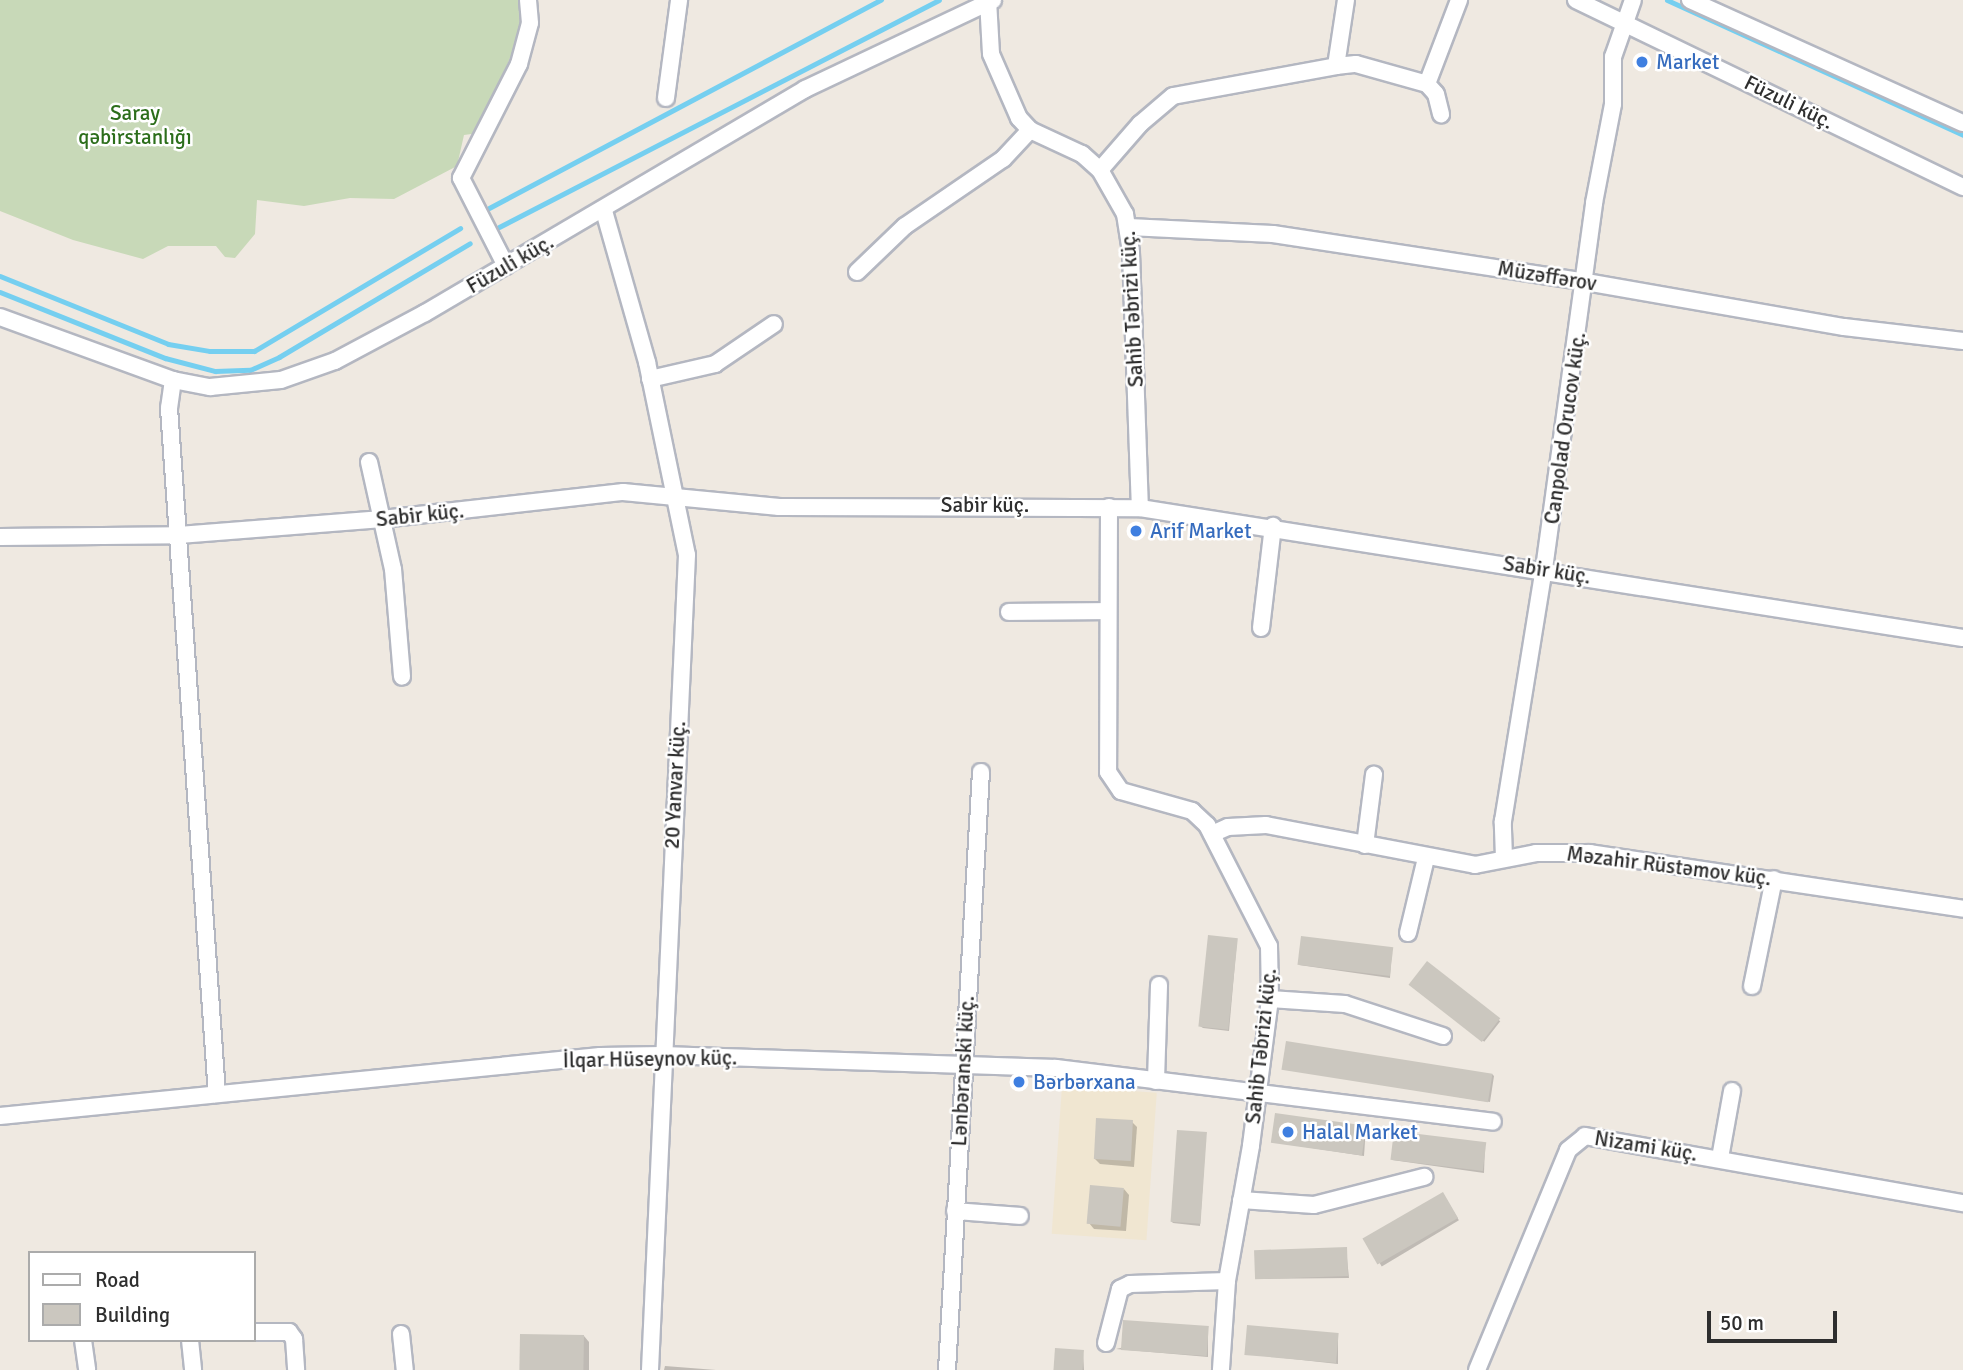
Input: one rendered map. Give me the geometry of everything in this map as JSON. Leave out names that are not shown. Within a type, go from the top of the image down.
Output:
[{"type":"street","points":[[506,266],[461,178],[519,64],[530,23],[528,0]]},
{"type":"street","points":[[666,98],[679,0]]},
{"type":"street","points":[[1336,66],[1346,0]]},
{"type":"street","points":[[1427,84],[1458,0]]},
{"type":"street","name":"Füzuli küç.","points":[[1576,0],[1963,187]]},
{"type":"street","name":"Canpolad Orucov küç.","points":[[1504,858],[1503,821],[1544,569],[1586,282],[1594,203],[1614,104],[1613,57],[1623,22],[1633,0]]},
{"type":"street","points":[[1690,0],[1963,123]]},
{"type":"street","points":[[857,272],[905,226],[1003,159],[1030,130],[1011,103],[990,54],[989,1]]},
{"type":"street","name":"Füzuli küç.","points":[[0,317],[173,380],[210,387],[281,380],[335,361],[604,211],[805,89],[989,1]]},
{"type":"street","points":[[1100,170],[1140,124],[1173,96],[1336,66],[1356,64],[1427,84],[1436,94],[1441,114]]},
{"type":"street","name":"Sahib Təbrizi küç.","points":[[1030,130],[1082,154],[1100,170],[1129,227],[1140,508]]},
{"type":"street","name":"20 Yanvar küç.","points":[[604,211],[650,379],[662,448],[678,498],[687,555],[650,1370]]},
{"type":"street","name":"Müzəffərov","points":[[1129,227],[1273,234],[1586,282],[1844,327],[1963,341]]},
{"type":"street","points":[[650,379],[715,364],[774,324]]},
{"type":"street","points":[[173,380],[169,408],[217,1094]]},
{"type":"street","points":[[369,461],[393,569],[402,677]]},
{"type":"street","name":"Sabir küç.","points":[[0,537],[179,535],[382,519],[623,492],[779,507],[1140,508],[1273,526],[1963,638]]},
{"type":"street","name":"Sahib Təbrizi küç.","points":[[1109,507],[1108,772],[1121,791],[1192,811],[1212,834],[1265,930],[1270,999],[1258,1094],[1227,1282],[1221,1370]]},
{"type":"street","points":[[1261,628],[1273,526]]},
{"type":"street","points":[[1009,612],[1107,611]]},
{"type":"street","name":"Lənbəranski küç.","points":[[947,1370],[981,772]]},
{"type":"street","points":[[1365,845],[1374,775]]},
{"type":"street","name":"Məzahir Rüstəmov küç.","points":[[1212,834],[1228,827],[1266,825],[1426,858],[1475,865],[1504,858],[1590,853],[1963,909]]},
{"type":"street","points":[[1408,933],[1426,858]]},
{"type":"street","points":[[1752,986],[1774,879]]},
{"type":"street","points":[[1156,1081],[1159,985]]},
{"type":"street","points":[[1270,999],[1345,1004],[1443,1037]]},
{"type":"street","name":"İlqar Hüseynov küç.","points":[[0,1116],[600,1056],[663,1055],[1056,1068],[1493,1122]]},
{"type":"street","points":[[1720,1158],[1732,1091]]},
{"type":"street","name":"Nizami küç.","points":[[1476,1370],[1499,1308],[1576,1140],[1594,1135],[1963,1203]]},
{"type":"street","points":[[1241,1199],[1314,1205],[1424,1177]]},
{"type":"street","points":[[955,1211],[1020,1216]]},
{"type":"street","points":[[1106,1343],[1120,1289],[1130,1284],[1227,1282]]},
{"type":"street","points":[[256,1332],[289,1332],[294,1339],[296,1370]]},
{"type":"street","points":[[401,1334],[405,1370]]},
{"type":"street","points":[[83,1342],[87,1370]]},
{"type":"street","points":[[190,1342],[193,1370]]},
{"type":"shaded area","points":[[1062,1086],[1157,1093],[1146,1240],[1052,1234]]},
{"type":"green space","name":"Saray qəbirstanlığı","points":[[0,0],[523,0],[524,24],[479,133],[464,135],[457,166],[394,199],[350,198],[304,206],[257,200],[255,234],[235,258],[225,257],[216,246],[168,246],[143,259],[73,240],[0,211]]},
{"type":"building","points":[[1208,935],[1238,938],[1228,1030],[1198,1026]]},
{"type":"building","points":[[1301,936],[1393,947],[1390,976],[1297,965]]},
{"type":"building","points":[[1427,961],[1500,1018],[1482,1042],[1409,985]]},
{"type":"building","points":[[1286,1041],[1492,1074],[1488,1102],[1281,1070]]},
{"type":"building","points":[[1275,1113],[1366,1126],[1362,1156],[1271,1143]]},
{"type":"building","points":[[1096,1118],[1133,1120],[1131,1161],[1094,1159]]},
{"type":"building","points":[[1177,1130],[1207,1132],[1201,1224],[1171,1222]]},
{"type":"building","points":[[1394,1131],[1486,1142],[1483,1171],[1390,1160]]},
{"type":"building","points":[[1090,1185],[1124,1188],[1120,1227],[1087,1224]]},
{"type":"building","points":[[1443,1192],[1458,1218],[1377,1264],[1362,1238]]},
{"type":"building","points":[[1347,1247],[1348,1276],[1255,1279],[1254,1250]]},
{"type":"building","points":[[1123,1320],[1209,1326],[1207,1356],[1121,1350]]},
{"type":"building","points":[[1247,1325],[1339,1333],[1336,1363],[1244,1355]]},
{"type":"building","points":[[520,1334],[584,1335],[583,1370],[519,1370]]},
{"type":"building","points":[[1055,1348],[1084,1350],[1083,1370],[1053,1370]]},
{"type":"waterway","points":[[489,208],[881,0]]},
{"type":"waterway","points":[[499,227],[939,0]]},
{"type":"waterway","points":[[1667,0],[1963,135]]},
{"type":"waterway","points":[[0,276],[168,344],[210,351],[254,351],[460,228]]},
{"type":"waterway","points":[[0,292],[165,358],[215,371],[250,370],[279,357],[470,243]]},
{"type":"place","name":"Market","points":[[1642,62]]},
{"type":"place","name":"Arif Market","points":[[1136,531]]},
{"type":"place","name":"Bərbərxana","points":[[1019,1082]]},
{"type":"place","name":"Halal Market","points":[[1288,1132]]}]
